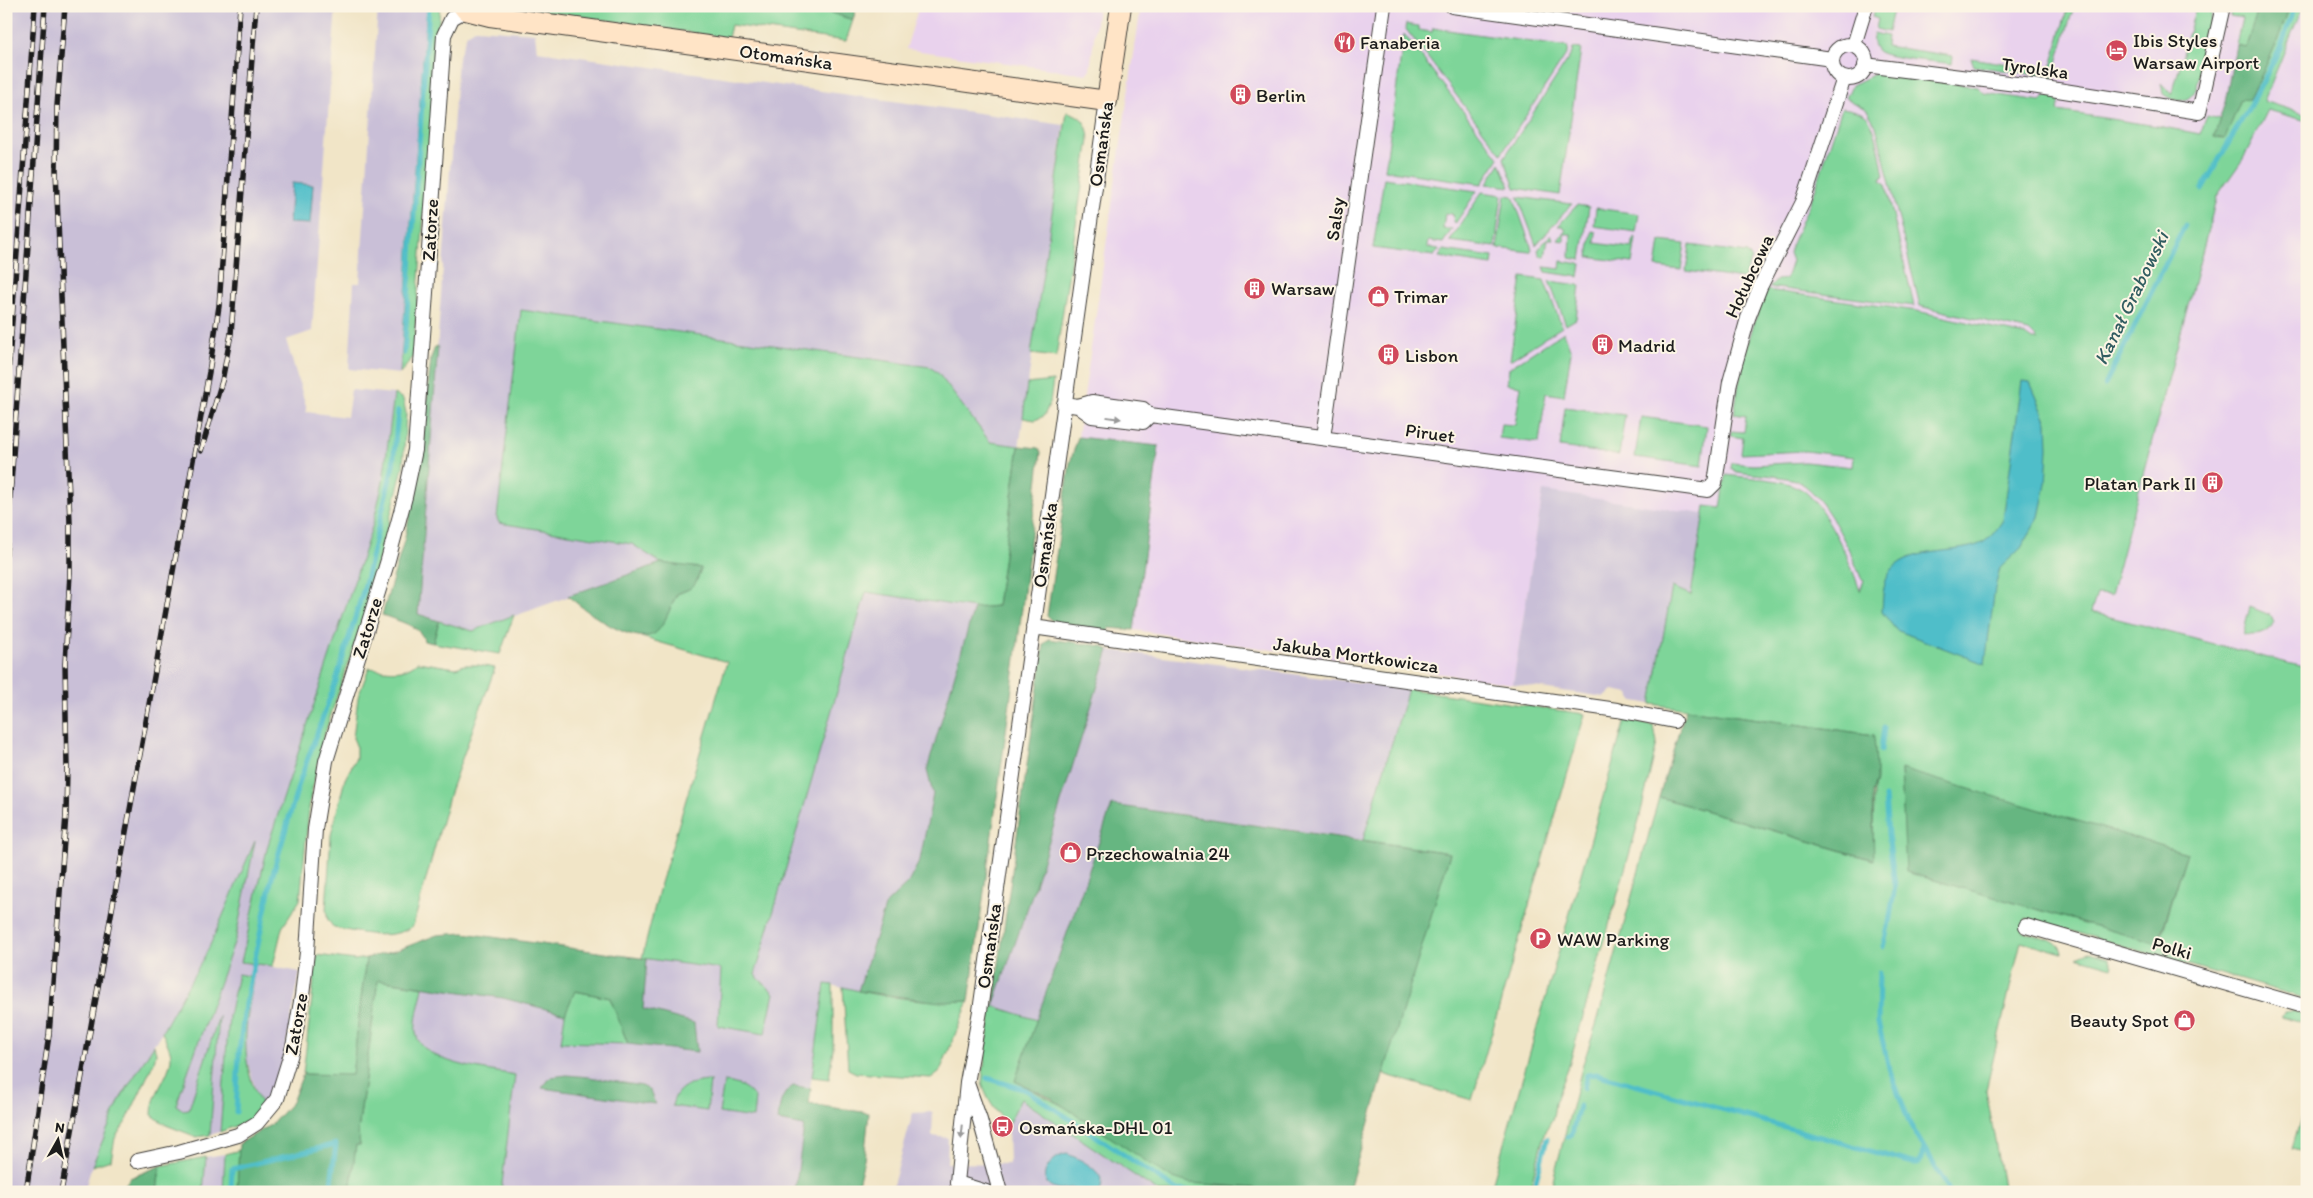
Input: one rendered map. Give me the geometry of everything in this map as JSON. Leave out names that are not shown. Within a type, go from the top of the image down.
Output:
[{"type":"street","name":"Osmańska","points":[[986,1192],[957,1183],[967,1083],[980,1012],[1033,627],[1071,405],[1120,6]]},
{"type":"street","name":"Salsy","points":[[1323,438],[1384,6]]},
{"type":"street","points":[[1452,6],[1832,59]]},
{"type":"street","points":[[1854,45],[1866,6]]},
{"type":"street","name":"Tyrolska","points":[[1866,65],[2032,86],[2199,112],[2223,6]]},
{"type":"street","name":"Otomańska","points":[[465,8],[490,16],[1107,101]]},
{"type":"street","name":"Zatorze","points":[[138,1161],[230,1138],[247,1130],[278,1099],[285,1079],[302,996],[316,829],[326,761],[388,560],[415,450],[444,36],[452,18],[465,8]]},
{"type":"street","points":[[1854,45],[1864,54],[1866,65],[1864,70],[1855,78],[1844,78],[1836,73],[1832,59],[1841,47],[1854,45]]},
{"type":"street","name":"Hołubcowa","points":[[1704,491],[1712,488],[1714,483],[1730,382],[1748,318],[1760,287],[1803,202],[1844,78]]},
{"type":"street","name":"Piruet","points":[[1071,405],[1092,402],[1144,408],[1150,415],[1704,491]]},
{"type":"street","name":"Jakuba Mortkowicza","points":[[1033,627],[1616,710],[1674,721]]},
{"type":"street","name":"Polki","points":[[2026,926],[2307,1007]]},
{"type":"street","points":[[967,1083],[980,1120],[1000,1192]]},
{"type":"shaded area","points":[[6,6],[336,6],[312,331],[286,340],[306,406],[306,412],[347,417],[351,390],[394,394],[383,482],[373,524],[268,845],[241,961],[300,972],[280,1077],[264,1108],[257,1096],[244,1050],[238,974],[229,1016],[220,1132],[210,1135],[218,1019],[189,1109],[183,1110],[176,1106],[236,937],[254,844],[208,950],[181,1001],[120,1099],[92,1166],[84,1192],[6,1192]]},
{"type":"shaded area","points":[[378,6],[427,6],[400,374],[349,369],[354,283],[360,283]]},
{"type":"shaded area","points":[[919,6],[1098,6],[1090,69],[1086,74],[906,49]]},
{"type":"shaded area","points":[[1141,6],[2290,6],[2276,44],[2303,6],[2307,6],[2307,675],[1651,704],[1672,587],[1543,492],[1513,684],[1134,630],[1159,447],[1078,437]]},
{"type":"shaded area","points":[[475,29],[535,33],[537,51],[1064,125],[997,606],[974,608],[927,770],[933,794],[920,860],[908,883],[886,904],[858,991],[825,984],[795,1192],[337,1192],[356,1144],[360,1145],[352,1076],[366,958],[395,951],[437,935],[464,933],[722,969],[866,592],[661,563],[473,631],[418,614],[458,59],[467,34]]},
{"type":"shaded area","points":[[1543,491],[1704,514],[1691,595],[1672,588],[1651,704],[1634,701],[1628,693],[1613,690],[1605,697],[1513,684]]},
{"type":"shaded area","points":[[1109,650],[1408,689],[1363,840],[1112,805],[1037,1020],[993,1006],[1030,901]]},
{"type":"shaded area","points":[[1021,1099],[1159,1192],[891,1192],[913,1113],[933,1112],[932,1136],[948,1138],[947,1163],[1009,1164],[1008,1124]]},
{"type":"shaded area","points":[[225,1154],[223,1192],[203,1192],[206,1157]]},
{"type":"green space","points":[[427,6],[440,6],[413,357],[400,374]]},
{"type":"green space","points":[[511,6],[810,6],[853,20],[846,41],[731,25],[728,38]]},
{"type":"green space","points":[[810,6],[857,6],[853,20]]},
{"type":"green space","points":[[1875,6],[1894,6],[1888,32],[1876,29],[1878,19],[1872,17]]},
{"type":"green space","points":[[2068,6],[2074,6],[2052,79],[2045,77],[2044,69],[2050,70]]},
{"type":"green space","points":[[2191,6],[2213,6],[2197,87],[2187,99],[2178,100],[2163,94],[2161,83],[2172,95],[2195,10]]},
{"type":"green space","points":[[2232,6],[2259,6],[2246,47],[2236,45],[2242,18],[2230,16]]},
{"type":"green space","points":[[2259,6],[2290,6],[2276,44],[2250,100],[2241,99],[2225,139],[2214,137],[2225,102],[2236,45],[2246,47]]},
{"type":"green space","points":[[2290,6],[2303,6],[2264,101],[2307,115],[2307,121],[2268,110],[2243,159],[2217,196],[2111,595],[2097,594],[2091,612],[2307,668],[2307,999],[2026,918],[2023,932],[2052,940],[2057,944],[2062,953],[2021,941],[1986,1090],[2004,1192],[1550,1192],[1583,1064],[1597,1022],[1659,797],[1873,860],[1874,735],[1651,704],[1672,587],[1691,595],[1705,506],[1721,508],[1726,475],[1775,481],[1801,489],[1810,496],[1828,520],[1851,566],[1860,591],[1864,580],[1861,578],[1835,523],[1816,496],[1805,486],[1795,480],[1737,472],[1731,468],[1732,463],[1754,465],[1805,462],[1853,467],[1854,457],[1805,451],[1741,454],[1743,438],[1730,436],[1731,431],[1744,432],[1746,416],[1734,414],[1736,398],[1750,335],[1767,290],[1917,311],[2025,335],[2032,340],[2038,340],[2029,331],[1920,306],[1876,126],[1867,110],[1846,98],[1852,85],[1877,73],[1978,87],[1984,93],[2041,101],[2046,96],[2060,98],[2058,111],[2200,134],[2207,116],[2220,119],[2214,137],[2224,139],[2241,99],[2250,100],[2276,44]],"holes":[[[1901,770],[2187,853],[2159,944],[1907,872]]]},
{"type":"green space","points":[[1406,24],[1418,26],[1418,30],[1432,32],[1433,28],[1568,47],[1567,53],[1501,154],[1405,28]]},
{"type":"green space","points":[[1874,33],[1887,36],[1886,46],[1953,56],[1952,64],[1905,58],[1878,52],[1873,44]]},
{"type":"green space","points":[[1404,34],[1499,158],[1482,184],[1385,170]]},
{"type":"green space","points":[[1573,48],[1581,49],[1560,195],[1515,188],[1504,158],[1572,53]]},
{"type":"green space","points":[[1971,58],[2041,69],[2042,76],[1974,66]]},
{"type":"green space","points":[[1842,108],[1854,110],[1865,115],[1872,126],[1878,143],[1884,175],[1880,180],[1886,184],[1914,306],[1769,287],[1777,280],[1786,279],[1792,261],[1789,253],[1791,246],[1814,193]]},
{"type":"green space","points":[[1067,112],[1077,115],[1083,121],[1086,125],[1089,139],[1056,357],[1031,354]]},
{"type":"green space","points":[[1500,163],[1510,187],[1487,184]]},
{"type":"green space","points":[[1384,178],[1477,191],[1455,224],[1452,214],[1445,213],[1443,229],[1452,229],[1443,243],[1428,241],[1427,247],[1439,249],[1434,256],[1373,248]]},
{"type":"green space","points":[[1482,192],[1502,195],[1495,247],[1450,241]]},
{"type":"green space","points":[[1505,195],[1513,196],[1532,249],[1530,252],[1497,248]]},
{"type":"green space","points":[[1518,197],[1572,204],[1536,245]]},
{"type":"green space","points":[[1577,205],[1589,207],[1581,260],[1570,258],[1571,234],[1564,234],[1564,241],[1558,240],[1566,230],[1563,226],[1558,226]]},
{"type":"green space","points":[[1596,208],[1639,214],[1636,232],[1594,226]]},
{"type":"green space","points":[[1592,231],[1596,232],[1595,243],[1632,248],[1634,237],[1636,238],[1632,263],[1588,257]]},
{"type":"green space","points":[[1551,234],[1553,239],[1548,239],[1545,257],[1540,256],[1538,250]]},
{"type":"green space","points":[[1660,241],[1685,244],[1681,270],[1656,267]]},
{"type":"green space","points":[[1690,245],[1747,253],[1752,259],[1743,279],[1686,271]]},
{"type":"green space","points":[[1443,250],[1493,257],[1492,265],[1439,257]]},
{"type":"green space","points":[[1561,261],[1581,264],[1579,277],[1546,272],[1544,267],[1560,269]]},
{"type":"green space","points":[[1522,277],[1544,280],[1562,327],[1510,360]]},
{"type":"green space","points":[[1549,281],[1580,285],[1576,319],[1566,325]]},
{"type":"green space","points":[[521,310],[930,367],[938,373],[990,442],[1019,446],[997,606],[974,608],[866,592],[755,975],[774,993],[765,1034],[718,1026],[721,969],[642,958],[659,890],[727,662],[641,637],[654,634],[664,621],[677,594],[693,586],[701,569],[661,563],[632,544],[499,523],[497,518]]},
{"type":"green space","points":[[1564,332],[1571,352],[1564,396],[1546,393],[1539,443],[1499,438],[1501,424],[1515,425],[1521,386],[1507,384],[1509,368]]},
{"type":"green space","points":[[438,346],[418,614],[439,621],[433,643],[424,641],[418,631],[413,628],[382,615],[404,541],[420,468],[431,358],[435,347]]},
{"type":"green space","points":[[1053,381],[1050,402],[1044,416],[1035,420],[1023,418],[1027,384]]},
{"type":"green space","points":[[394,394],[403,399],[406,413],[403,468],[367,606],[324,736],[310,799],[300,900],[282,928],[273,966],[241,962],[268,845],[373,524],[383,482]]},
{"type":"green space","points":[[1565,407],[1625,415],[1619,455],[1560,447]]},
{"type":"green space","points":[[1641,417],[1707,426],[1702,466],[1635,457]]},
{"type":"green space","points":[[1078,437],[1159,446],[1134,630],[1109,628],[1109,632],[1075,628],[1051,620],[1047,616],[1070,463]]},
{"type":"green space","points":[[1019,446],[1038,448],[1041,452],[1015,666],[969,1001],[940,1002],[858,991],[886,904],[908,883],[920,860],[933,794],[927,770],[974,608],[997,606]]},
{"type":"green space","points":[[661,563],[701,568],[693,586],[677,594],[664,622],[654,634],[645,636],[634,635],[621,631],[585,610],[568,596]]},
{"type":"green space","points":[[2250,607],[2270,615],[2273,622],[2269,630],[2257,635],[2243,634]]},
{"type":"green space","points":[[514,615],[500,654],[433,643],[439,621],[473,631]]},
{"type":"green space","points":[[1049,639],[1102,646],[1109,650],[1030,901],[993,1006],[1044,644]]},
{"type":"green space","points":[[417,662],[456,668],[464,665],[478,665],[495,668],[451,789],[413,926],[404,931],[384,935],[334,928],[328,920],[326,909],[331,835],[345,779],[356,758],[356,745],[353,738],[358,697],[369,668],[400,670],[406,669]]},
{"type":"green space","points":[[1408,689],[1585,714],[1472,1100],[1383,1074],[1450,853],[1363,840]]},
{"type":"green space","points":[[1686,709],[1874,735],[1876,781],[1872,793],[1874,860],[1659,797]]},
{"type":"green space","points":[[1625,720],[1654,726],[1657,743],[1639,820],[1568,1069],[1555,1103],[1553,1118],[1545,1131],[1529,1192],[1490,1192]]},
{"type":"green space","points":[[1901,769],[2187,853],[2158,944],[1906,872]]},
{"type":"green space","points":[[1112,805],[1450,853],[1348,1192],[1260,1192],[1255,1188],[1189,1183],[1170,1177],[1051,1098],[1015,1081]]},
{"type":"green space","points":[[255,841],[236,937],[176,1105],[183,1110],[189,1109],[219,1016],[210,1135],[197,1137],[166,1125],[152,1115],[154,1100],[170,1066],[171,1059],[162,1032],[208,950]]},
{"type":"green space","points":[[464,933],[647,959],[643,1009],[694,1023],[697,1052],[628,1044],[610,998],[575,991],[565,1014],[503,998],[378,980],[358,1132],[360,1145],[356,1145],[350,1192],[237,1192],[239,1144],[272,1124],[292,1102],[303,1074],[352,1075],[366,958],[395,951],[437,935]]},
{"type":"green space","points":[[2089,952],[2109,958],[2113,965],[2112,967],[2077,957]]},
{"type":"green space","points":[[317,955],[355,960],[366,958],[352,1076],[303,1074]]},
{"type":"green space","points":[[238,974],[253,977],[246,1028],[247,1060],[255,1091],[264,1108],[253,1119],[220,1132],[229,1016]]},
{"type":"green space","points":[[378,980],[423,987],[417,1016],[416,1033],[420,1044],[430,1052],[442,1059],[458,1064],[515,1075],[501,1192],[350,1192],[356,1144],[360,1145],[358,1132]]},
{"type":"green space","points":[[825,984],[833,985],[833,1048],[829,1079],[812,1077]]},
{"type":"green space","points":[[843,987],[906,999],[969,1001],[940,1071],[931,1078],[856,1073],[848,1069]]},
{"type":"green space","points":[[574,991],[610,998],[628,1044],[561,1042],[565,1014]]},
{"type":"green space","points":[[993,1006],[1037,1020],[1015,1081],[1216,1186],[1255,1188],[1260,1192],[1159,1192],[1021,1099],[1008,1124],[992,1105],[982,1082]]},
{"type":"green space","points":[[2293,1011],[2307,1015],[2307,1024],[2281,1016],[2285,1012]]},
{"type":"green space","points":[[154,1045],[156,1053],[154,1062],[127,1120],[115,1138],[111,1160],[92,1166],[120,1099]]},
{"type":"green space","points":[[567,1075],[642,1086],[650,1090],[655,1104],[542,1088],[551,1077]]},
{"type":"green space","points":[[710,1081],[707,1111],[672,1106],[677,1094],[685,1086]]},
{"type":"green space","points":[[724,1082],[742,1086],[755,1098],[753,1118],[719,1113]]},
{"type":"green space","points":[[793,1086],[811,1088],[809,1104],[869,1113],[864,1160],[856,1192],[795,1192],[804,1126],[778,1121],[783,1098]]},
{"type":"green space","points":[[2302,1115],[2307,1116],[2307,1153],[2292,1149]]},
{"type":"green space","points":[[240,1150],[237,1192],[223,1192],[225,1154]]},
{"type":"green space","points":[[206,1157],[203,1192],[157,1192],[160,1166]]},
{"type":"green space","points":[[160,1166],[157,1192],[120,1192],[130,1178]]},
{"type":"water","points":[[292,183],[313,185],[310,224],[289,223]]},
{"type":"water","points":[[2022,381],[2030,382],[2047,422],[2046,484],[2039,517],[2021,548],[2000,568],[1995,588],[1985,664],[1896,630],[1882,612],[1883,593],[1889,574],[1896,565],[1918,555],[1971,547],[1982,543],[1991,536],[2003,520]]},
{"type":"water","points":[[1067,1154],[1086,1163],[1098,1173],[1102,1185],[1099,1192],[1079,1192],[1074,1188],[1058,1189],[1049,1185],[1045,1180],[1046,1169],[1055,1159]]},
{"type":"waterway","points":[[404,353],[429,6]]},
{"type":"waterway","name":"Kanał Grabowski","points":[[2202,189],[2255,97],[2281,46],[2295,6]]},
{"type":"waterway","name":"Kanał Grabowski","points":[[2105,385],[2185,225]]},
{"type":"waterway","points":[[236,1112],[239,1052],[245,1006],[272,877],[299,783],[336,681],[364,588],[393,465],[398,411]]},
{"type":"waterway","name":"Kanał Grabowski","points":[[1881,750],[1884,728]]},
{"type":"waterway","name":"Kanał Grabowski","points":[[1883,947],[1895,885],[1885,797]]},
{"type":"waterway","name":"Kanał Grabowski","points":[[1879,973],[1878,1022],[1889,1068],[1910,1124],[1950,1192]]},
{"type":"waterway","points":[[1584,1088],[1587,1075],[1596,1074],[1913,1163],[1918,1163],[1922,1159],[1923,1146]]},
{"type":"waterway","points":[[987,1078],[1026,1090],[1177,1190],[1197,1192]]},
{"type":"waterway","points":[[1567,1137],[1572,1134],[1579,1106]]},
{"type":"waterway","points":[[1533,1192],[1547,1139]]},
{"type":"waterway","points":[[231,1192],[232,1169],[336,1144],[330,1192]]},
{"type":"railway","points":[[6,403],[35,6]]},
{"type":"railway","points":[[6,554],[45,6]]},
{"type":"railway","points":[[26,1192],[49,1035],[66,815],[65,664],[70,573],[70,523],[56,170],[57,106],[65,6]]},
{"type":"railway","points":[[61,1192],[209,372],[219,306],[240,6]]},
{"type":"railway","points":[[201,451],[222,381],[231,334],[256,6]]},
{"type":"place","name":"Fanaberia","points":[[1344,42]]},
{"type":"place","name":"Ibis Styles Warsaw Airport","points":[[2117,51]]},
{"type":"place","name":"Berlin","points":[[1240,95]]},
{"type":"place","name":"Warsaw","points":[[1255,288]]},
{"type":"place","name":"Trimar","points":[[1378,296]]},
{"type":"place","name":"Madrid","points":[[1602,345]]},
{"type":"place","name":"Lisbon","points":[[1389,355]]},
{"type":"place","name":"Platan Park II","points":[[2212,483]]},
{"type":"place","name":"Przechowalnia 24","points":[[1070,853]]},
{"type":"place","name":"WAW Parking","points":[[1541,939]]},
{"type":"place","name":"Beauty Spot","points":[[2185,1020]]},
{"type":"place","name":"Osmańska-DHL 01","points":[[1003,1127]]}]
